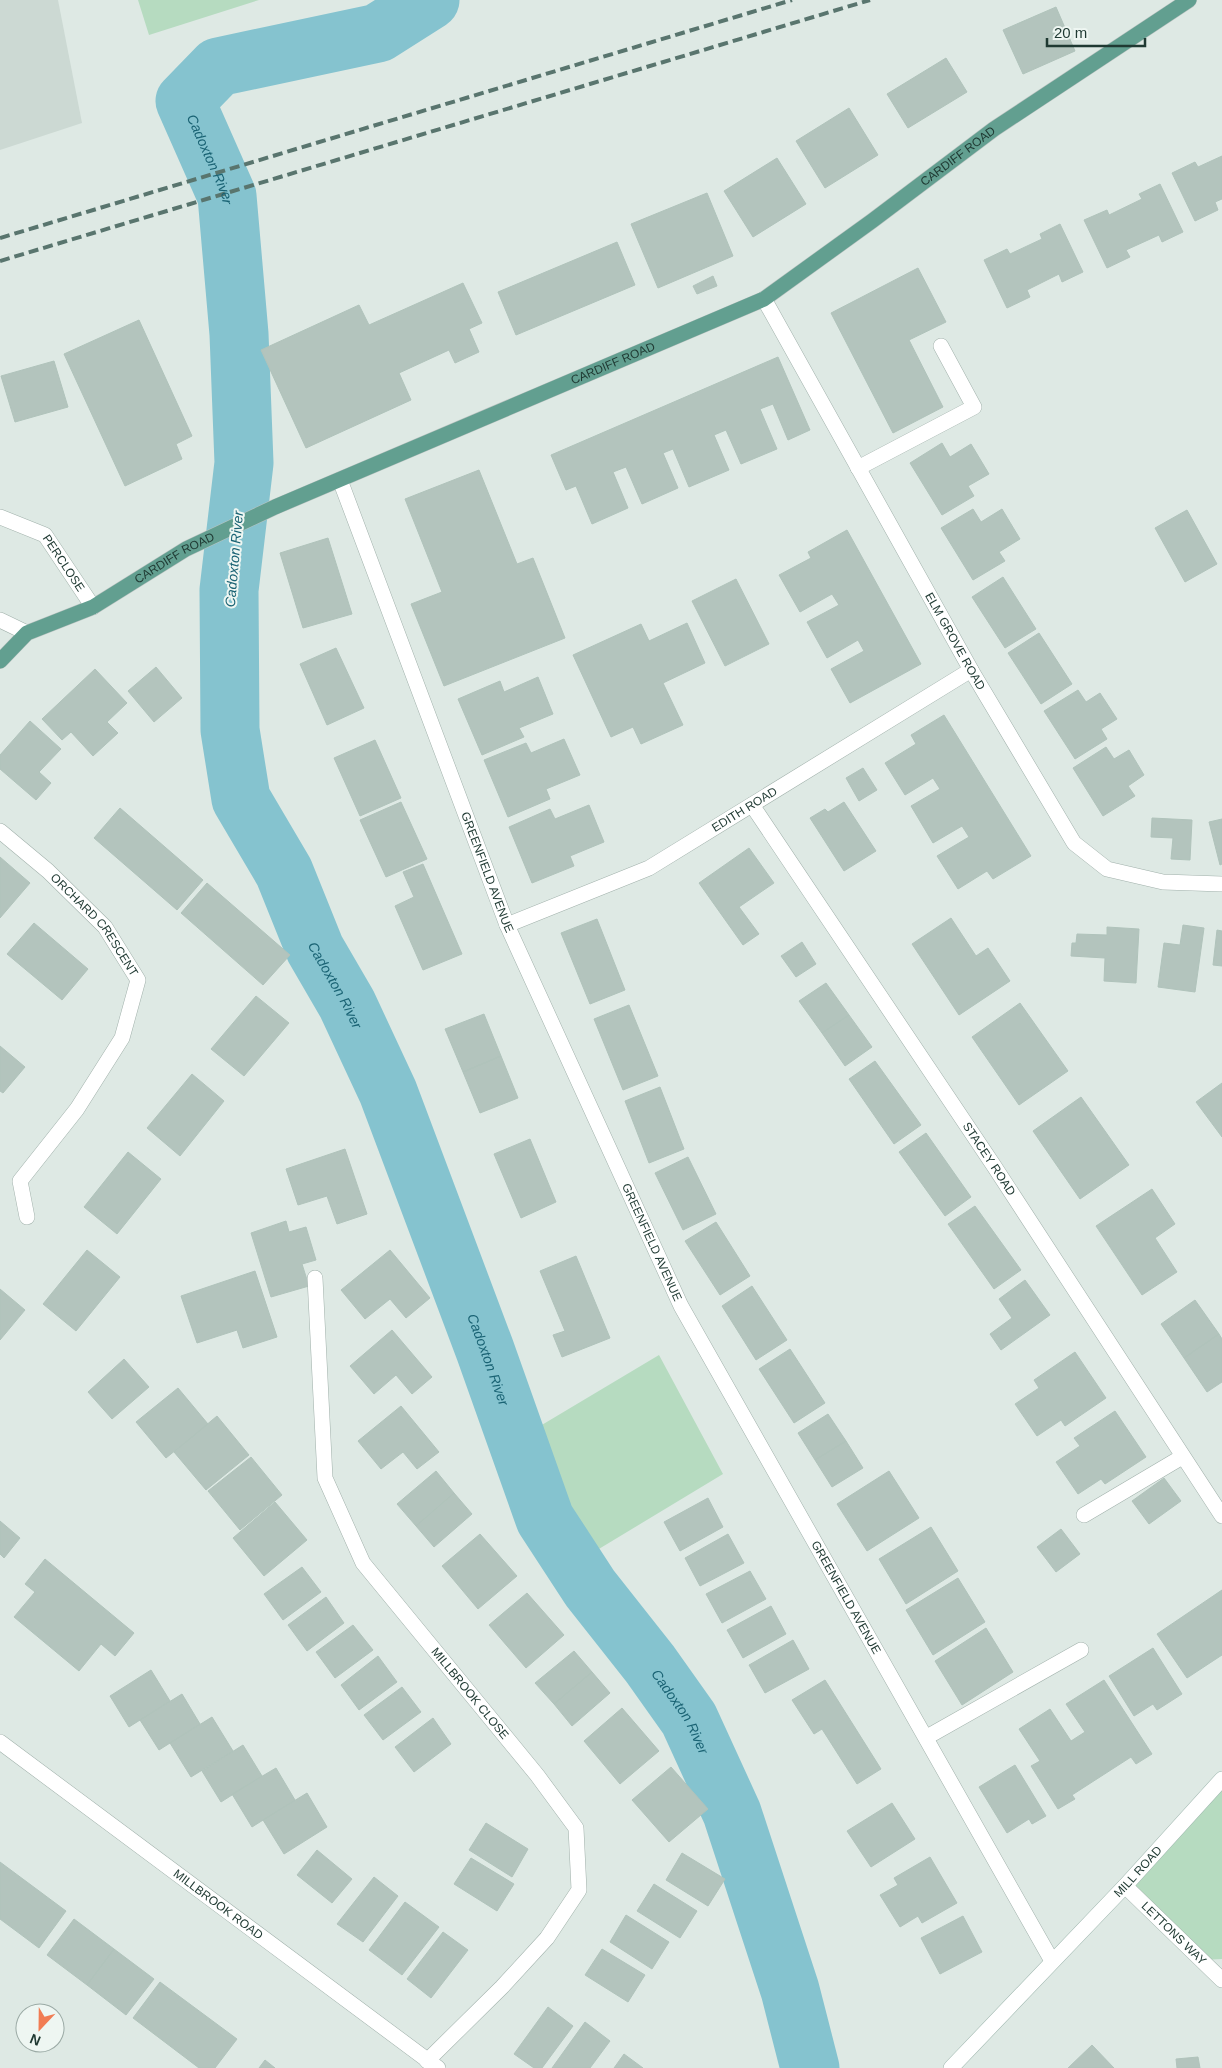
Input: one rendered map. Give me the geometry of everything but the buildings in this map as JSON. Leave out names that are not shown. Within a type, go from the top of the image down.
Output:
[{"type":"main road","name":"CARDIFF ROAD","points":[[0,660],[27,633],[93,608],[186,550],[276,507],[764,299],[872,221],[994,128],[1189,0]]},
{"type":"street","name":"ELM GROVE ROAD","points":[[764,299],[971,670],[1074,843],[1108,869],[1163,882],[1222,884]]},
{"type":"street","points":[[858,468],[974,408],[941,346]]},
{"type":"street","name":"GREENFIELD AVENUE","points":[[340,480],[507,925],[682,1306],[1052,1961]]},
{"type":"street","name":"PERCLOSE","points":[[0,517],[45,535],[93,608]]},
{"type":"street","points":[[0,620],[27,633]]},
{"type":"street","name":"EDITH ROAD","points":[[507,925],[649,868],[971,670]]},
{"type":"street","name":"STACEY ROAD","points":[[752,805],[994,1166],[1222,1516]]},
{"type":"street","name":"ORCHARD CRESCENT","points":[[0,831],[48,871],[105,927],[138,980],[122,1038],[77,1109],[20,1182],[27,1217]]},
{"type":"street","name":"MILLBROOK CLOSE","points":[[315,1278],[325,1478],[363,1563],[537,1775],[576,1828],[579,1890],[547,1938],[432,2064]]},
{"type":"street","points":[[1084,1515],[1182,1457]]},
{"type":"street","points":[[927,1737],[1081,1650]]},
{"type":"street","name":"MILLBROOK ROAD","points":[[0,1742],[432,2064]]},
{"type":"street","name":"MILL ROAD","points":[[951,2068],[1125,1886],[1222,1779]]},
{"type":"street","name":"LETTONS WAY","points":[[1125,1886],[1222,1980]]},
{"type":"shaded area","points":[[0,0],[58,0],[82,123],[0,150]]},
{"type":"green space","points":[[138,0],[259,0],[149,35]]},
{"type":"green space","points":[[659,1355],[723,1474],[574,1564],[525,1435]]},
{"type":"green space","points":[[1222,1779],[1222,1959],[1201,1960],[1125,1886]]},
{"type":"waterway","name":"Cadoxton River","points":[[430,0],[378,33],[218,67],[185,101],[227,196],[239,334],[244,463],[229,590],[230,730],[241,799],[284,872],[315,949],[347,1004],[388,1092],[485,1350],[545,1519],[590,1588],[650,1664],[689,1719],[732,1813],[790,1990],[810,2068]]},
{"type":"railway","points":[[0,238],[792,0]]},
{"type":"railway","points":[[0,261],[870,0]]}]
